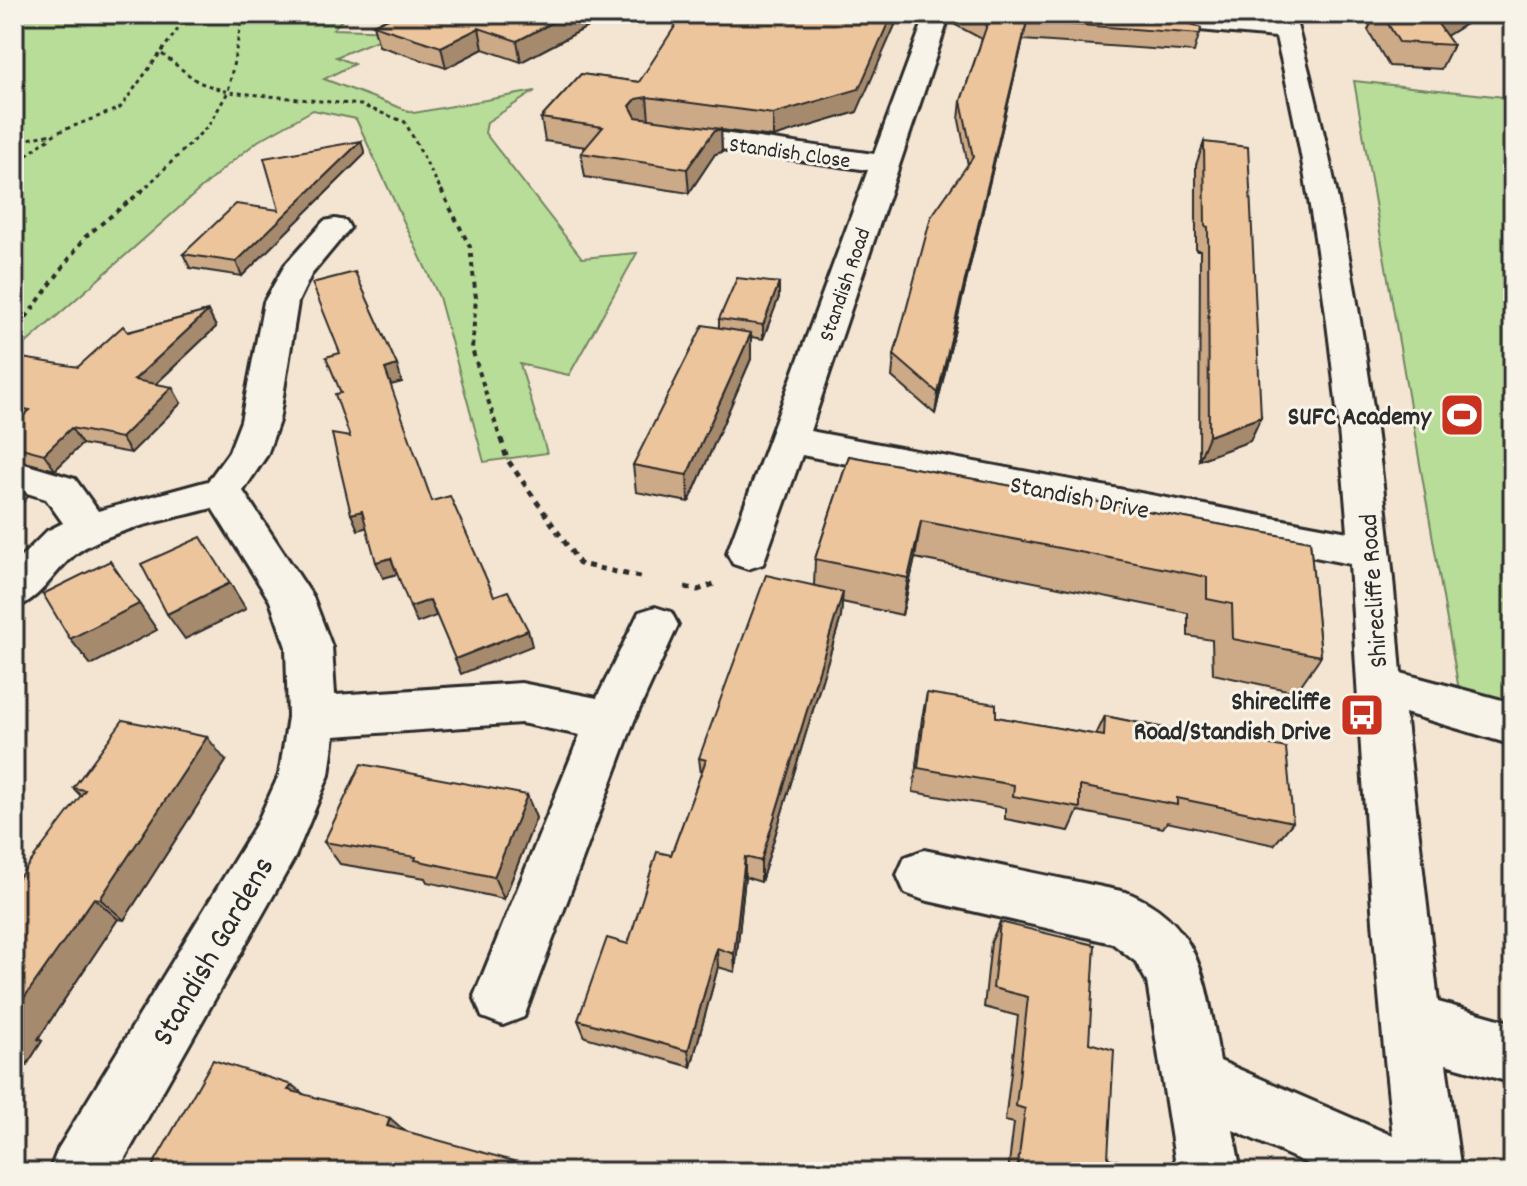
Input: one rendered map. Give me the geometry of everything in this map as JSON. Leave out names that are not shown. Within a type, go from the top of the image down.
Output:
[{"type":"street","name":"Standish Road","points":[[748,553],[938,14]]},
{"type":"street","points":[[1100,14],[1284,22]]},
{"type":"street","name":"Shirecliffe Road","points":[[1284,22],[1318,167],[1349,368],[1371,552],[1379,686],[1409,1023],[1429,1172]]},
{"type":"street","name":"Standish Close","points":[[649,131],[884,164]]},
{"type":"street","points":[[14,591],[62,542],[87,529],[222,491],[247,455],[260,421],[281,302],[296,272],[335,228]]},
{"type":"street","name":"Standish Drive","points":[[790,440],[1371,552]]},
{"type":"street","points":[[14,475],[56,483],[72,496],[87,529]]},
{"type":"street","name":"Standish Gardens","points":[[81,1172],[276,840],[304,775],[312,717],[309,647],[291,597],[222,491]]},
{"type":"street","points":[[503,996],[610,721],[664,597]]},
{"type":"street","points":[[1379,686],[1513,724]]},
{"type":"street","points":[[312,717],[521,703],[610,721]]},
{"type":"street","points":[[924,875],[1126,919],[1156,942],[1175,974],[1209,1172]]},
{"type":"street","points":[[1409,1023],[1513,1053]]},
{"type":"street","points":[[1195,1081],[1399,1172]]},
{"type":"path","points":[[14,142],[56,133],[120,108],[189,14]]},
{"type":"path","points":[[14,334],[85,237],[138,195],[209,125],[228,92],[243,14]]},
{"type":"path","points":[[162,54],[198,82],[228,92],[361,105],[405,122],[470,247],[476,298],[472,349],[507,459],[580,564],[664,597],[698,590],[738,574],[748,553]]},
{"type":"path","points":[[14,165],[56,133]]},
{"type":"green space","points":[[14,14],[348,14],[333,29],[399,31],[336,57],[354,64],[324,79],[414,113],[535,91],[487,122],[485,133],[582,258],[637,253],[569,375],[520,364],[547,453],[484,462],[439,297],[356,119],[313,110],[258,141],[224,168],[14,354]]},
{"type":"green space","name":"SUFC Academy","points":[[1354,81],[1513,98],[1513,744],[1466,731]]},
{"type":"building","points":[[397,14],[569,14],[517,41],[479,28],[441,47],[373,25]]},
{"type":"building","points":[[683,14],[892,14],[859,89],[773,114],[647,97],[636,99],[630,106],[636,117],[721,129],[714,131],[687,169],[581,153],[603,127],[541,118],[581,74],[639,82]]},
{"type":"building","points":[[972,14],[1168,14],[1201,28],[1200,34],[1027,21],[938,393],[894,355],[931,217],[973,157],[961,101],[988,22]]},
{"type":"building","points":[[1382,14],[1455,14],[1438,24],[1453,45],[1399,42]]},
{"type":"building","points":[[361,141],[236,262],[183,254],[236,204],[279,210],[264,158]]},
{"type":"building","points":[[1204,142],[1248,147],[1261,417],[1209,436],[1208,227],[1205,226]]},
{"type":"building","points":[[355,272],[397,365],[385,369],[432,501],[450,496],[494,596],[508,591],[528,630],[455,659],[430,600],[410,607],[391,558],[376,562],[362,511],[351,514],[332,434],[350,437],[335,394],[341,393],[326,357],[340,353],[312,283]]},
{"type":"building","points":[[737,278],[779,283],[763,325],[719,319]]},
{"type":"building","points":[[208,311],[134,380],[172,387],[121,438],[71,428],[44,454],[14,446],[14,424],[30,410],[14,407],[16,357],[78,367],[123,326],[128,332]]},
{"type":"building","points":[[703,325],[751,333],[687,475],[633,465]]},
{"type":"building","points":[[849,456],[1310,541],[1321,656],[1233,639],[1232,604],[1207,599],[1207,577],[921,521],[908,578],[815,559]]},
{"type":"building","points":[[201,537],[230,583],[167,614],[141,564]]},
{"type":"building","points":[[110,561],[139,604],[70,639],[43,594]]},
{"type":"building","points":[[766,575],[843,592],[761,861],[745,857],[734,954],[717,948],[688,1051],[578,1020],[607,938],[628,944],[657,852],[671,855],[706,760],[699,758]]},
{"type":"building","points":[[927,693],[996,704],[996,717],[1104,736],[1105,716],[1194,734],[1194,729],[1286,748],[1293,822],[1177,798],[1177,805],[1080,786],[1080,808],[1013,796],[1014,785],[918,768]]},
{"type":"building","points":[[123,720],[207,737],[100,899],[94,898],[14,1012],[14,884],[85,790],[73,788]]},
{"type":"building","points":[[361,764],[527,795],[494,877],[415,860],[416,857],[324,842]]},
{"type":"building","points":[[1000,922],[1095,945],[1089,1043],[1114,1050],[1108,1158],[1130,1164],[1130,1172],[1017,1172],[1025,1109],[1016,1106],[1028,997],[993,988]]},
{"type":"building","points":[[213,1060],[292,1085],[288,1090],[390,1118],[387,1126],[553,1172],[149,1172]]},
{"type":"place","name":"SUFC Academy","points":[[1462,415]]},
{"type":"place","name":"Shirecliffe Road/Standish Drive","points":[[1362,715]]}]
